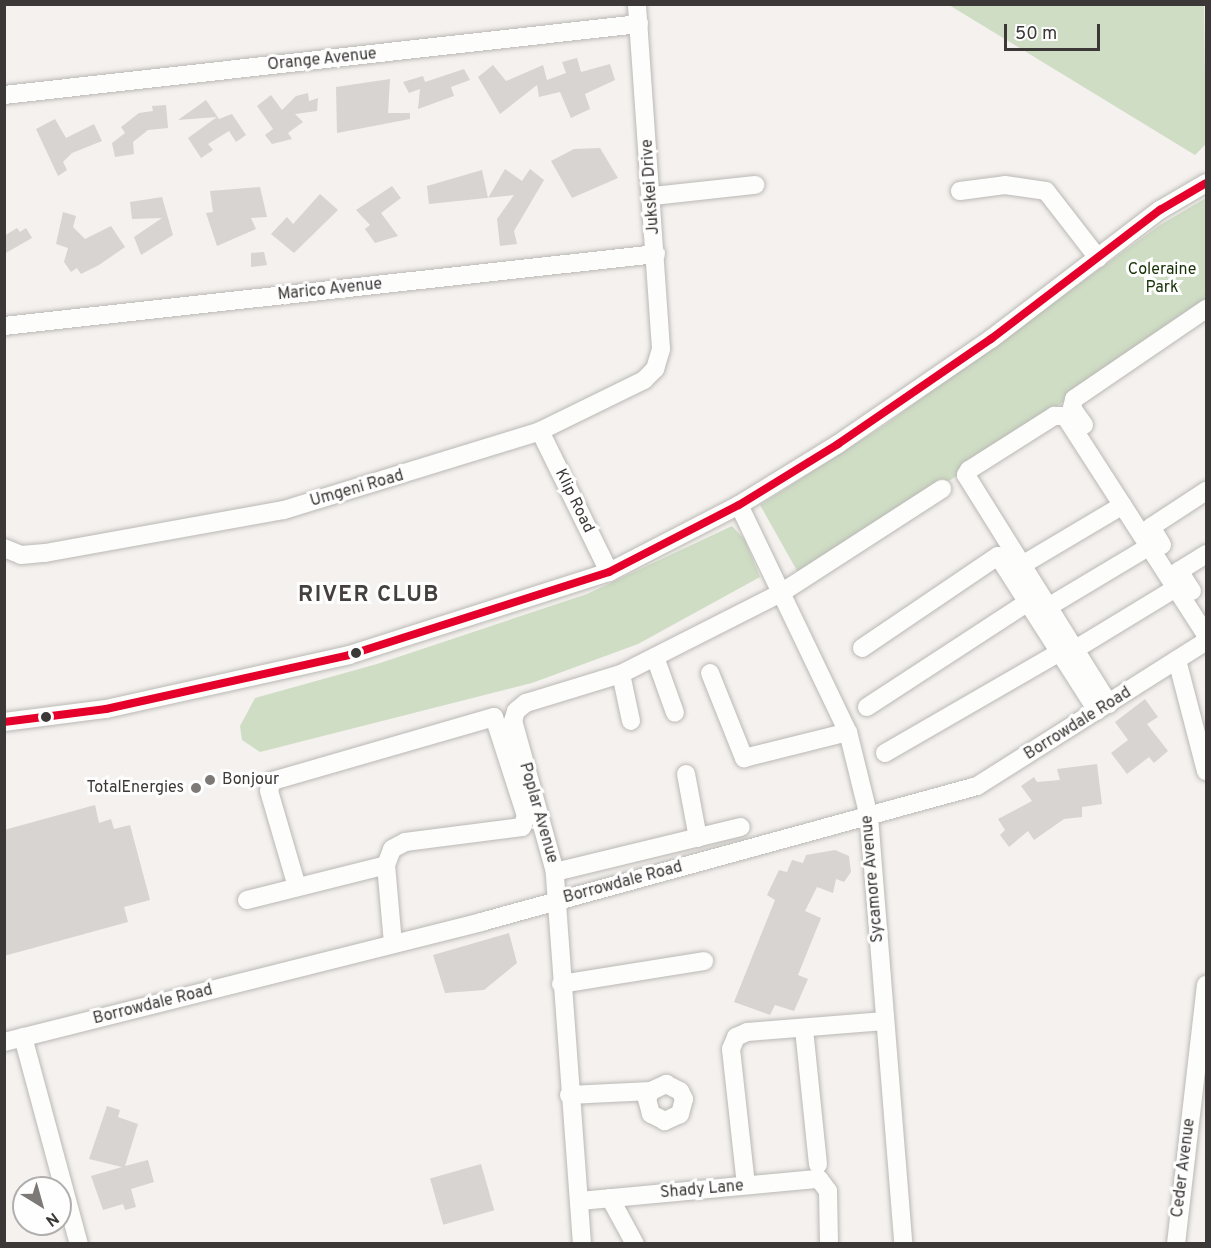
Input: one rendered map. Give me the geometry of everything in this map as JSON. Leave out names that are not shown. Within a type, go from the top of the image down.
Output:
[{"type":"street","name":"Jukskei Drive","points":[[637,4],[653,196],[661,349],[655,369]]},
{"type":"street","name":"Orange Avenue","points":[[4,95],[639,24]]},
{"type":"street","points":[[4,722],[106,709],[349,655],[609,572],[739,505],[991,339],[1160,210],[1206,183]]},
{"type":"street","points":[[653,196],[755,185]]},
{"type":"street","points":[[960,191],[1005,185],[1046,191],[1098,258]]},
{"type":"street","name":"Marico Avenue","points":[[4,326],[656,254]]},
{"type":"street","points":[[1206,309],[1071,404],[1150,527],[1206,635]]},
{"type":"street","name":"Umgeni Road","points":[[4,548],[21,555],[40,553],[284,510],[540,431],[633,387],[655,369]]},
{"type":"street","points":[[1067,651],[1048,608],[966,474],[1054,416],[1065,416],[1150,546],[1206,612]]},
{"type":"street","name":"Klip Road","points":[[540,431],[609,572]]},
{"type":"street","name":"Poplar Avenue","points":[[582,1244],[569,1095],[555,902],[555,872],[513,721],[516,711],[525,703],[621,674],[781,593],[942,489]]},
{"type":"street","points":[[1150,527],[1206,491]]},
{"type":"street","name":"Sycamore Avenue","points":[[739,505],[848,732],[868,817],[903,1244]]},
{"type":"street","points":[[1022,565],[1123,505]]},
{"type":"street","points":[[1048,608],[1150,546]]},
{"type":"street","points":[[885,753],[1067,651],[1178,580],[1206,554]]},
{"type":"street","points":[[862,648],[997,556],[1028,602],[1067,651],[1103,707]]},
{"type":"street","points":[[867,707],[1028,602]]},
{"type":"street","name":"Borrowdale Road","points":[[4,1042],[555,902],[868,817],[986,782],[1206,641]]},
{"type":"street","points":[[655,657],[675,713]]},
{"type":"street","points":[[1178,660],[1206,771]]},
{"type":"street","points":[[710,673],[744,758],[848,732]]},
{"type":"street","points":[[621,674],[631,721]]},
{"type":"street","points":[[297,886],[270,791],[272,781],[494,717],[526,816],[522,827],[405,842],[392,849],[386,865],[393,944]]},
{"type":"street","points":[[686,774],[698,838]]},
{"type":"street","points":[[555,872],[741,827]]},
{"type":"street","points":[[247,900],[386,865]]},
{"type":"street","points":[[561,984],[704,961]]},
{"type":"street","name":"Ceder Avenue","points":[[1176,1244],[1206,985]]},
{"type":"street","points":[[745,1176],[733,1042],[747,1032],[885,1021]]},
{"type":"street","points":[[804,1029],[818,1164]]},
{"type":"street","points":[[23,1037],[80,1244]]},
{"type":"street","points":[[569,1095],[651,1091]]},
{"type":"street","name":"Shady Lane","points":[[580,1201],[823,1182],[828,1191],[829,1244]]},
{"type":"street","points":[[610,1198],[635,1244]]},
{"type":"green space","points":[[949,5],[1204,5],[1206,144],[1195,155]]},
{"type":"green space","name":"Coleraine Park","points":[[1206,198],[1206,303],[955,477],[800,576],[760,505],[885,425],[1160,225]]},
{"type":"green space","points":[[732,526],[745,540],[760,577],[638,644],[532,683],[260,752],[242,740],[240,726],[255,698],[377,664],[587,594]]},
{"type":"building","points":[[577,58],[581,72],[610,64],[615,80],[585,94],[590,109],[571,118],[560,92],[539,97],[537,85],[500,114],[478,77],[493,65],[506,81],[543,65],[547,80],[566,73],[562,62]]},
{"type":"building","points":[[464,69],[470,80],[451,87],[454,96],[418,109],[420,89],[409,93],[403,82],[423,76],[425,82]]},
{"type":"building","points":[[390,79],[388,113],[410,113],[410,119],[337,133],[336,87]]},
{"type":"building","points":[[308,93],[309,101],[318,98],[317,111],[295,114],[303,122],[288,133],[292,139],[272,144],[265,135],[273,129],[257,106],[271,95],[282,110],[296,96]]},
{"type":"building","points":[[206,100],[219,119],[232,114],[246,135],[236,142],[229,131],[208,144],[213,150],[201,158],[188,138],[217,117],[178,120]]},
{"type":"building","points":[[166,105],[168,128],[148,130],[133,142],[134,154],[115,157],[112,143],[125,133],[121,127],[139,113],[153,111],[152,106]]},
{"type":"building","points":[[55,119],[66,138],[94,124],[102,141],[72,153],[63,162],[67,170],[58,176],[36,129]]},
{"type":"building","points":[[600,148],[618,178],[572,198],[551,161],[574,149]]},
{"type":"building","points":[[505,169],[522,181],[530,169],[544,180],[514,231],[517,244],[500,246],[497,219],[514,195],[488,198]]},
{"type":"building","points":[[482,170],[488,198],[429,204],[427,186]]},
{"type":"building","points":[[392,186],[401,198],[381,213],[398,236],[375,243],[365,229],[370,225],[356,210]]},
{"type":"building","points":[[260,187],[267,217],[251,218],[256,229],[217,246],[206,213],[213,212],[210,191]]},
{"type":"building","points":[[320,194],[338,210],[294,253],[271,234],[287,217],[293,224]]},
{"type":"building","points":[[162,197],[173,235],[141,255],[134,237],[162,218],[132,219],[130,202]]},
{"type":"building","points":[[63,212],[76,216],[73,227],[85,239],[111,226],[125,247],[81,274],[77,268],[71,272],[64,262],[68,248],[56,244]]},
{"type":"building","points":[[17,228],[20,232],[26,228],[32,238],[4,254],[4,236]]},
{"type":"building","points":[[264,252],[267,265],[251,267],[251,253]]},
{"type":"building","points":[[1145,699],[1158,717],[1147,724],[1168,751],[1154,763],[1149,757],[1127,774],[1111,753],[1128,740],[1115,722]]},
{"type":"building","points":[[1097,764],[1102,804],[1082,807],[1082,817],[1064,819],[1034,840],[1028,831],[1009,847],[1000,835],[1005,830],[998,819],[1032,801],[1021,786],[1034,777],[1037,782],[1060,780],[1057,769]]},
{"type":"building","points":[[95,805],[99,823],[111,819],[114,829],[130,825],[150,900],[124,907],[128,922],[4,956],[4,830]]},
{"type":"building","points":[[835,850],[849,856],[851,872],[844,882],[836,879],[833,893],[817,887],[805,911],[821,918],[798,975],[808,979],[794,1011],[775,1005],[770,1015],[734,1002],[775,900],[767,895],[779,870],[787,872],[792,860],[803,863],[806,855]]},
{"type":"building","points":[[509,933],[517,963],[484,990],[445,993],[433,955]]},
{"type":"building","points":[[107,1106],[120,1110],[118,1117],[138,1124],[125,1166],[148,1160],[154,1182],[131,1189],[136,1207],[125,1210],[123,1204],[103,1210],[91,1176],[122,1167],[89,1159]]},
{"type":"building","points":[[481,1164],[494,1210],[443,1225],[430,1179]]},
{"type":"transit line","points":[[4,722],[106,709],[349,655],[609,572],[739,505],[838,444],[991,339],[1160,210],[1206,183]]},
{"type":"place","name":"Bonjour","points":[[210,780]]},
{"type":"place","name":"TotalEnergies","points":[[196,788]]},
{"type":"district","name":"RIVER CLUB","points":[[369,596]]}]
